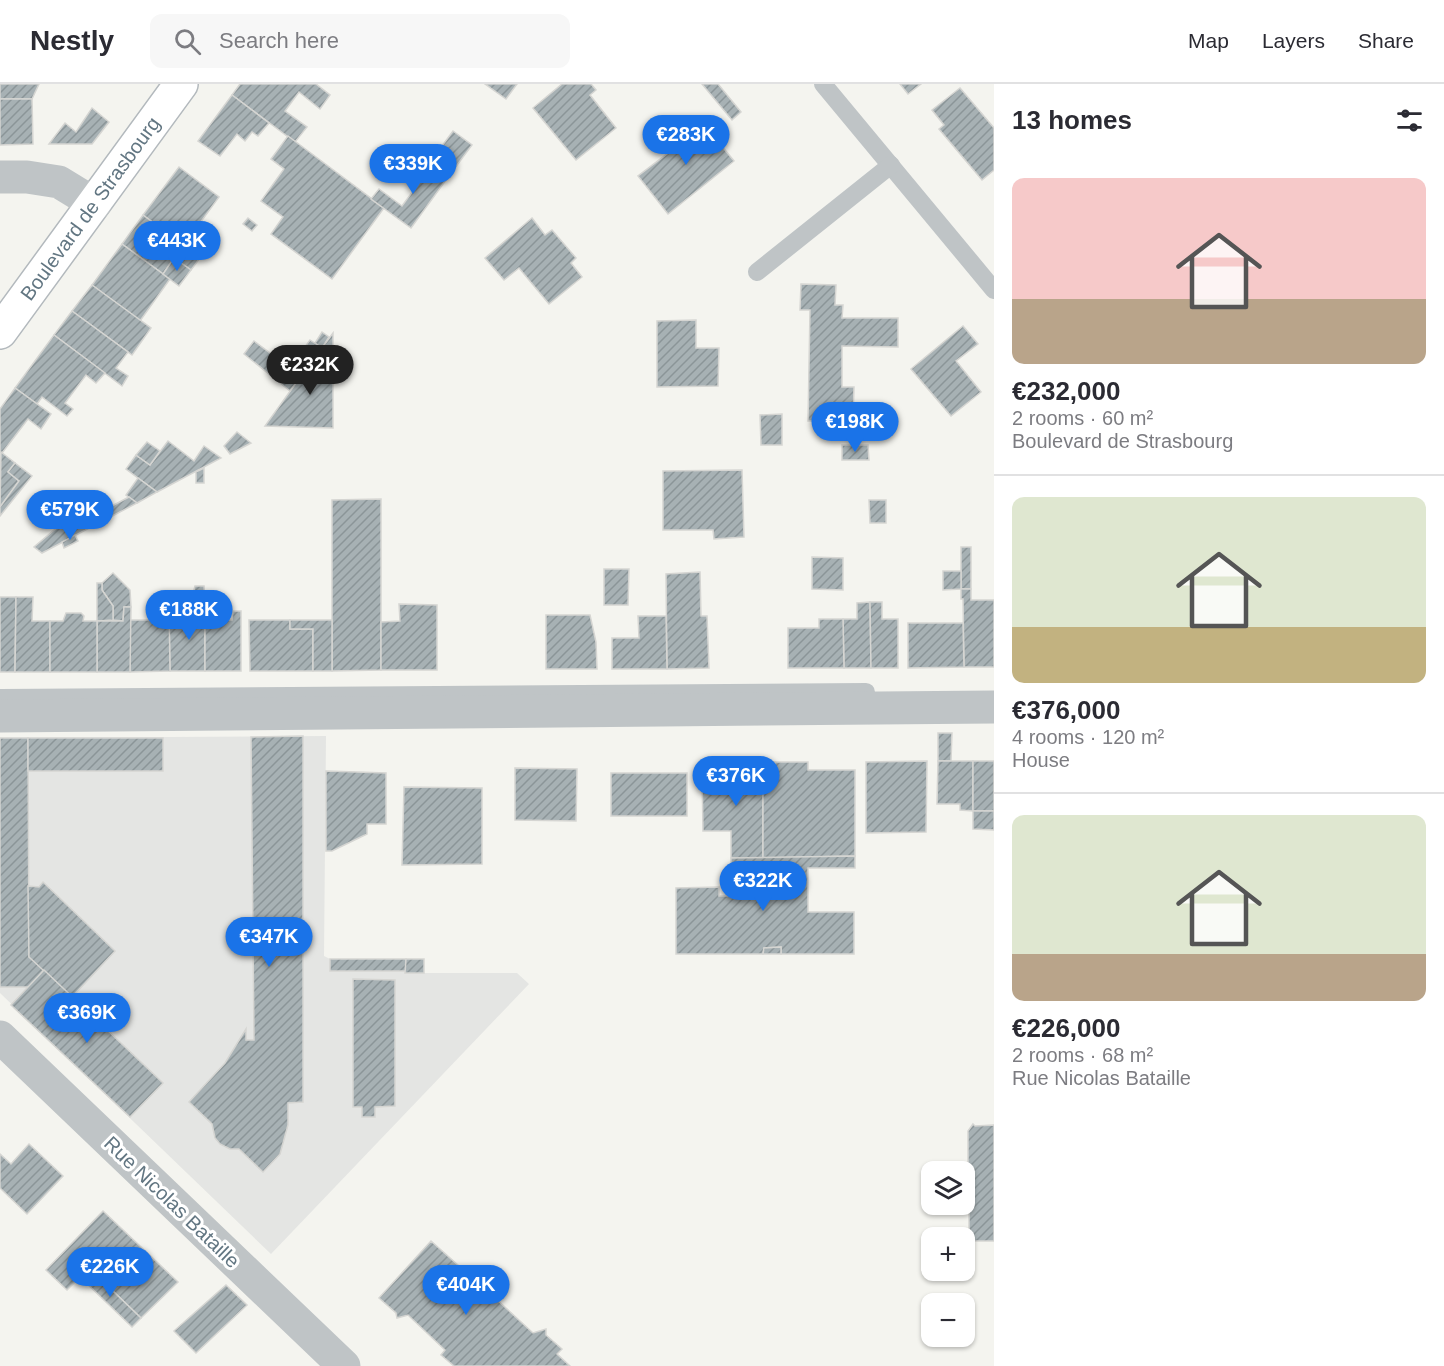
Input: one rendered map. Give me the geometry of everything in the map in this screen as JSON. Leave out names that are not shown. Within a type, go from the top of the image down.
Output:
[{"type":"street","name":"Boulevard de Strasbourg","points":[[0,332],[182,84]]},
{"type":"street","points":[[0,177],[27,177],[59,182],[95,204]]},
{"type":"street","points":[[0,716],[994,707]]},
{"type":"street","name":"Rue Nicolas Bataille","points":[[0,1038],[344,1366]]},
{"type":"lane","points":[[823,84],[994,290]]},
{"type":"lane","points":[[757,272],[891,165]]},
{"type":"lane","points":[[0,698],[994,691]]},
{"type":"shaded area","points":[[326,736],[324,956],[330,959],[330,971],[517,973],[529,984],[271,1254],[0,993],[0,738]]},
{"type":"building","points":[[0,84],[39,84],[32,99],[0,99]]},
{"type":"building","points":[[240,84],[316,84],[330,95],[320,109],[299,92],[285,111],[307,127],[295,142],[232,95]]},
{"type":"building","points":[[485,84],[517,84],[506,99]]},
{"type":"building","points":[[562,84],[591,84],[596,90],[590,95],[616,128],[576,160],[533,108]]},
{"type":"building","points":[[702,84],[718,84],[741,112],[732,120]]},
{"type":"building","points":[[900,84],[921,84],[908,94]]},
{"type":"building","points":[[960,88],[994,128],[994,170],[982,180],[939,129],[944,125],[932,110]]},
{"type":"building","points":[[232,95],[269,123],[258,136],[252,132],[245,141],[237,134],[220,156],[198,141]]},
{"type":"building","points":[[0,99],[32,99],[33,144],[0,145]]},
{"type":"building","points":[[92,108],[109,122],[92,144],[49,144],[65,123],[76,132]]},
{"type":"building","points":[[698,117],[734,161],[668,214],[638,176],[676,147],[670,139]]},
{"type":"building","points":[[453,131],[472,145],[446,180],[427,166]]},
{"type":"building","points":[[288,136],[384,208],[332,279],[271,234],[283,217],[261,201],[284,169],[271,159]]},
{"type":"building","points":[[418,160],[446,180],[411,228],[371,199],[379,189],[402,206],[419,183],[407,175]]},
{"type":"building","points":[[179,167],[219,197],[184,245],[143,215]]},
{"type":"building","points":[[143,215],[200,258],[191,270],[174,258],[163,274],[122,244]]},
{"type":"building","points":[[248,218],[257,225],[252,231],[243,224]]},
{"type":"building","points":[[532,218],[545,235],[552,230],[576,258],[571,263],[582,277],[549,304],[519,268],[504,280],[485,258]]},
{"type":"building","points":[[122,244],[170,279],[140,321],[92,285]]},
{"type":"building","points":[[174,258],[191,270],[179,286],[163,274]]},
{"type":"building","points":[[801,284],[836,285],[835,305],[843,305],[842,318],[898,318],[898,347],[842,346],[842,387],[854,387],[853,421],[808,421],[810,310],[800,310]]},
{"type":"building","points":[[92,285],[151,328],[132,355],[72,311]]},
{"type":"building","points":[[72,311],[128,352],[116,368],[128,376],[122,386],[54,335]]},
{"type":"building","points":[[696,320],[696,348],[719,348],[718,386],[657,387],[657,321]]},
{"type":"building","points":[[963,326],[978,344],[956,361],[981,392],[951,416],[911,369]]},
{"type":"building","points":[[322,332],[329,337],[322,348],[315,343]]},
{"type":"building","points":[[333,333],[333,428],[265,426],[301,376]]},
{"type":"building","points":[[54,335],[105,373],[96,383],[86,375],[65,403],[73,409],[67,416],[42,397],[37,404],[15,388]]},
{"type":"building","points":[[310,340],[322,348],[301,376],[290,368]]},
{"type":"building","points":[[254,341],[301,376],[290,391],[244,354]]},
{"type":"building","points":[[15,388],[51,414],[41,429],[28,419],[2,453],[0,452],[0,409]]},
{"type":"building","points":[[782,414],[782,445],[761,445],[760,415]]},
{"type":"building","points":[[237,432],[251,443],[230,454],[224,446]]},
{"type":"building","points":[[168,441],[194,461],[204,446],[221,458],[157,492],[126,469],[136,455],[150,465]]},
{"type":"building","points":[[147,442],[160,451],[150,465],[136,455]]},
{"type":"building","points":[[842,445],[868,445],[869,460],[842,460]]},
{"type":"building","points":[[1,452],[15,463],[8,472],[19,481],[0,507]]},
{"type":"building","points":[[15,463],[32,476],[0,516],[0,507],[19,481],[8,472]]},
{"type":"building","points":[[204,468],[204,483],[196,483],[196,472]]},
{"type":"building","points":[[742,470],[744,537],[714,539],[713,530],[663,530],[663,471]]},
{"type":"building","points":[[138,478],[157,492],[137,503],[126,495]]},
{"type":"building","points":[[129,497],[137,503],[97,524],[89,518]]},
{"type":"building","points":[[381,499],[381,670],[332,671],[332,500]]},
{"type":"building","points":[[869,500],[886,500],[886,523],[870,523]]},
{"type":"building","points":[[78,510],[97,524],[42,553],[34,547]]},
{"type":"building","points":[[75,535],[78,541],[64,548],[62,542]]},
{"type":"building","points":[[961,547],[971,547],[971,589],[961,589]]},
{"type":"building","points":[[812,557],[843,558],[843,590],[812,589]]},
{"type":"building","points":[[604,569],[629,569],[628,605],[604,605]]},
{"type":"building","points":[[943,571],[961,571],[961,589],[943,590]]},
{"type":"building","points":[[700,572],[701,616],[707,616],[709,668],[667,669],[666,574]]},
{"type":"building","points":[[113,573],[130,590],[131,607],[124,607],[123,621],[113,620],[113,606],[102,590],[102,583]]},
{"type":"building","points":[[97,583],[102,583],[102,590],[113,606],[113,620],[97,621]]},
{"type":"building","points":[[195,586],[204,586],[205,602],[191,601]]},
{"type":"building","points":[[961,589],[971,589],[971,600],[994,600],[994,667],[964,667]]},
{"type":"building","points":[[0,597],[16,597],[15,672],[0,672]]},
{"type":"building","points":[[16,597],[33,597],[32,621],[50,621],[50,672],[15,672]]},
{"type":"building","points":[[191,601],[205,602],[205,671],[170,671],[169,620],[198,620],[191,614]]},
{"type":"building","points":[[870,602],[871,668],[844,668],[843,619],[857,619],[857,603]]},
{"type":"building","points":[[870,602],[882,602],[882,619],[898,619],[898,668],[871,668]]},
{"type":"building","points":[[158,603],[169,604],[170,671],[130,672],[130,620],[158,620]]},
{"type":"building","points":[[399,604],[437,605],[437,670],[381,670],[381,622],[400,621]]},
{"type":"building","points":[[124,607],[131,607],[130,672],[97,672],[97,621],[123,621]]},
{"type":"building","points":[[233,611],[241,611],[241,671],[205,671],[205,620],[232,620]]},
{"type":"building","points":[[66,613],[81,613],[84,616],[83,621],[97,621],[97,672],[50,672],[50,621],[63,621]]},
{"type":"building","points":[[546,615],[590,615],[596,642],[597,669],[546,669]]},
{"type":"building","points":[[638,616],[666,616],[667,669],[612,669],[612,638],[639,638]]},
{"type":"building","points":[[819,619],[843,619],[844,668],[788,668],[788,628],[819,628]]},
{"type":"building","points":[[249,620],[290,620],[290,629],[313,629],[313,671],[250,671]]},
{"type":"building","points":[[290,620],[332,620],[332,671],[313,671],[313,629],[290,629]]},
{"type":"building","points":[[908,623],[963,623],[964,667],[908,668]]},
{"type":"building","points":[[938,733],[952,733],[951,761],[938,761]]},
{"type":"building","points":[[303,736],[303,1102],[288,1103],[288,1125],[280,1154],[263,1172],[239,1149],[230,1149],[220,1144],[215,1138],[212,1124],[189,1102],[225,1063],[246,1029],[246,1040],[254,1040],[251,737]]},
{"type":"building","points":[[0,738],[28,738],[29,957],[44,970],[29,987],[0,987]]},
{"type":"building","points":[[28,738],[163,738],[163,771],[28,771]]},
{"type":"building","points":[[927,761],[926,832],[866,833],[866,762]]},
{"type":"building","points":[[938,761],[973,761],[973,811],[960,810],[960,804],[937,804]]},
{"type":"building","points":[[973,761],[994,761],[994,811],[973,811]]},
{"type":"building","points":[[730,762],[763,762],[763,858],[731,858],[731,831],[703,831],[702,772],[730,772]]},
{"type":"building","points":[[763,762],[775,762],[775,769],[763,768]]},
{"type":"building","points":[[775,762],[808,762],[808,770],[855,770],[855,856],[763,858],[763,768],[775,769]]},
{"type":"building","points":[[515,768],[577,769],[576,821],[515,820]]},
{"type":"building","points":[[326,771],[386,773],[386,824],[367,824],[367,834],[332,851],[326,851]]},
{"type":"building","points":[[611,773],[687,773],[687,816],[611,816]]},
{"type":"building","points":[[404,787],[482,788],[482,864],[402,865]]},
{"type":"building","points":[[973,811],[994,811],[994,830],[973,829]]},
{"type":"building","points":[[855,856],[855,868],[808,868],[808,912],[854,912],[854,954],[781,954],[781,947],[764,948],[763,954],[676,954],[676,888],[719,887],[719,896],[731,896],[731,858]]},
{"type":"building","points":[[43,882],[115,951],[72,997],[29,957],[28,886],[39,887]]},
{"type":"building","points":[[781,947],[781,954],[763,954],[764,948]]},
{"type":"building","points":[[330,959],[406,959],[406,971],[330,971]]},
{"type":"building","points":[[406,959],[424,959],[424,973],[405,973]]},
{"type":"building","points":[[44,970],[163,1083],[130,1117],[11,1005]]},
{"type":"building","points":[[353,979],[395,980],[395,1106],[375,1107],[375,1117],[362,1117],[362,1107],[353,1107]]},
{"type":"building","points":[[973,1124],[975,1126],[994,1125],[994,1241],[975,1241],[975,1227],[969,1227],[969,1215],[975,1215],[975,1161],[968,1161],[968,1131]]},
{"type":"building","points":[[29,1144],[63,1176],[27,1214],[0,1188],[0,1154],[11,1164]]},
{"type":"building","points":[[103,1211],[178,1282],[141,1318],[89,1268],[67,1290],[46,1270]]},
{"type":"building","points":[[431,1241],[468,1274],[481,1271],[481,1276],[499,1292],[494,1297],[533,1333],[546,1329],[546,1335],[562,1349],[557,1354],[570,1366],[454,1366],[441,1355],[445,1350],[408,1315],[397,1318],[396,1313],[379,1298]]},
{"type":"building","points":[[89,1268],[141,1318],[132,1327],[80,1277]]},
{"type":"building","points":[[226,1285],[247,1305],[196,1353],[174,1331]]}]
